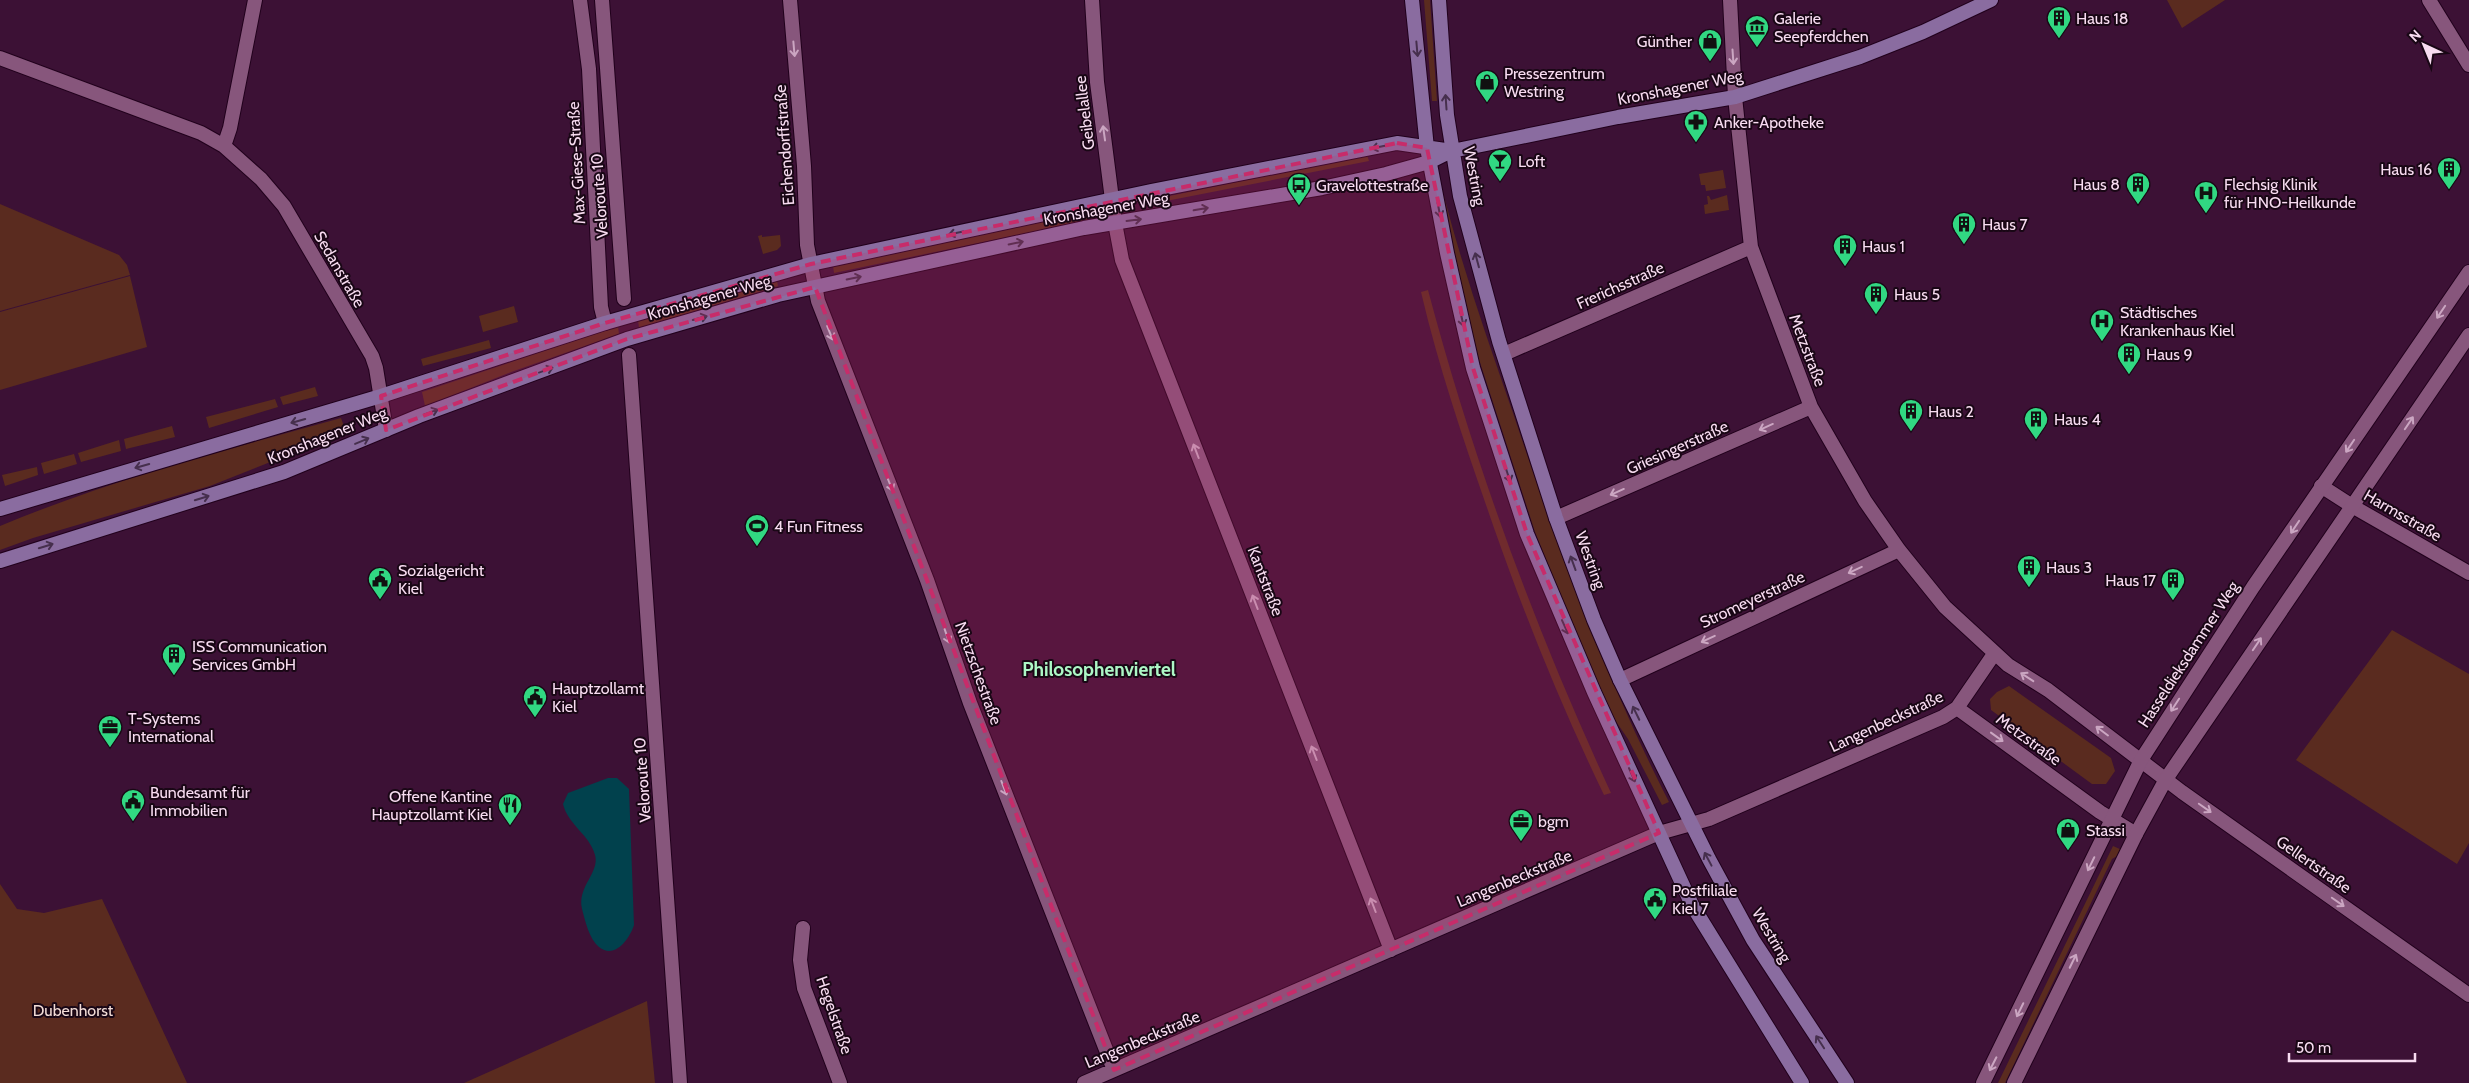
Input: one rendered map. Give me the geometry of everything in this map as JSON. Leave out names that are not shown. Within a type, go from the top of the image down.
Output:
[{"type":"main road","points":[[1412,0],[1427,148],[1447,254],[1474,368],[1526,534],[1594,692],[1692,905],[1747,997],[1802,1083]]},
{"type":"main road","name":"Westring","points":[[1439,0],[1446,105],[1460,196],[1504,354],[1556,518],[1594,620],[1620,680],[1691,825],[1753,940],[1847,1083]]},
{"type":"main road","name":"Kronshagener Weg","points":[[0,561],[284,472],[419,416],[627,339],[815,286],[1115,223],[1322,188],[1386,174],[1429,162],[1452,151],[1609,118],[1734,98],[1860,58],[1923,32],[1991,0]]},
{"type":"main road","name":"Kronshagener Weg","points":[[0,508],[381,396],[604,323],[811,264],[1112,200],[1397,143],[1452,151]]},
{"type":"street","points":[[224,146],[229,133],[255,0]]},
{"type":"street","name":"Max-Giese-Straße","points":[[580,0],[588,69],[600,300],[604,323]]},
{"type":"street","name":"Veloroute 10","points":[[602,0],[624,299]]},
{"type":"street","name":"Eichendorffstraße","points":[[790,0],[804,166],[807,245],[815,286]]},
{"type":"street","name":"Geibelallee","points":[[1092,0],[1097,82],[1115,223]]},
{"type":"street","name":"Metzstraße","points":[[1730,0],[1734,98],[1751,247],[1811,407],[1865,501],[1899,550],[1945,607],[1994,654],[2141,760]]},
{"type":"street","points":[[2429,0],[2469,65]]},
{"type":"street","name":"Sedanstraße","points":[[0,58],[201,134],[224,146],[261,179],[284,206],[372,356],[386,430]]},
{"type":"street","name":"Kantstraße","points":[[1115,223],[1122,260],[1391,950]]},
{"type":"street","name":"Frerichsstraße","points":[[1504,354],[1751,247]]},
{"type":"street","name":"Hasseldieksdammer Weg","points":[[1983,1083],[2141,760],[2322,486],[2469,272]]},
{"type":"street","name":"Nietzschestraße","points":[[815,286],[823,317],[927,580],[970,703],[1114,1070]]},
{"type":"street","points":[[2014,1083],[2136,834],[2166,779],[2352,506],[2467,343]]},
{"type":"street","name":"Veloroute 10","points":[[629,355],[680,1083]]},
{"type":"street","name":"Griesingerstraße","points":[[1556,518],[1811,407]]},
{"type":"street","name":"Harmsstraße","points":[[2322,486],[2352,506],[2469,573]]},
{"type":"street","name":"Stromeyerstraße","points":[[1620,680],[1899,550]]},
{"type":"street","points":[[1957,708],[1994,654]]},
{"type":"street","name":"Metzstraße","points":[[1957,708],[2111,819],[2136,834]]},
{"type":"street","name":"Langenbeckstraße","points":[[1084,1083],[1659,833],[1709,819],[1925,725],[1957,708]]},
{"type":"street","name":"Gellertstraße","points":[[2141,760],[2469,995]]},
{"type":"street","name":"Hegelstraße","points":[[803,928],[800,960],[804,988],[840,1083]]},
{"type":"highlighted area","points":[[1397,143],[1427,148],[1473,368],[1527,534],[1659,833],[1114,1070],[815,287],[627,339],[386,430],[381,396],[605,323],[811,264]]},
{"type":"green space","points":[[1424,0],[1430,0],[1437,101],[1432,101]]},
{"type":"green space","points":[[2167,0],[2225,0],[2182,28]]},
{"type":"green space","points":[[1367,155],[1369,161],[1151,204],[1150,200]]},
{"type":"green space","points":[[1723,170],[1726,188],[1706,191],[1705,185],[1701,185],[1699,174]]},
{"type":"green space","points":[[1727,195],[1729,210],[1705,214],[1704,205],[1708,204],[1707,196],[1711,200]]},
{"type":"green space","points":[[1444,196],[1476,305],[1547,512],[1603,659],[1669,802],[1662,805],[1628,739],[1606,707],[1535,532],[1474,344],[1439,198]]},
{"type":"green space","points":[[0,204],[119,255],[127,265],[130,275],[0,311]]},
{"type":"green space","points":[[1088,212],[1089,220],[834,273],[833,266],[929,244]]},
{"type":"green space","points":[[762,235],[762,237],[780,235],[781,246],[777,250],[763,254],[758,236]]},
{"type":"green space","points":[[130,276],[147,347],[0,390],[0,312]]},
{"type":"green space","points":[[777,281],[778,286],[639,328],[638,320]]},
{"type":"green space","points":[[1428,290],[1465,419],[1509,546],[1557,670],[1611,793],[1604,795],[1574,729],[1545,663],[1506,562],[1445,382],[1421,292]]},
{"type":"green space","points":[[514,306],[518,322],[483,332],[479,316]]},
{"type":"green space","points":[[618,326],[619,334],[514,371],[425,406],[422,392]]},
{"type":"green space","points":[[489,340],[491,348],[423,366],[421,359]]},
{"type":"green space","points":[[315,387],[318,396],[283,405],[280,397]]},
{"type":"green space","points":[[275,399],[278,407],[209,428],[206,417]]},
{"type":"green space","points":[[341,418],[346,432],[210,486],[33,538],[0,550],[0,526],[42,509],[126,480]]},
{"type":"green space","points":[[172,426],[175,437],[126,449],[124,439]]},
{"type":"green space","points":[[119,440],[121,451],[81,462],[78,453]]},
{"type":"green space","points":[[74,454],[77,464],[44,474],[41,463]]},
{"type":"green space","points":[[37,467],[38,475],[5,486],[2,475]]},
{"type":"green space","points":[[2392,630],[2469,674],[2469,843],[2457,864],[2296,760]]},
{"type":"green space","points":[[2009,686],[2111,758],[2115,771],[2106,784],[2092,784],[1991,710],[1990,699],[1997,692]]},
{"type":"green space","points":[[2113,846],[2122,850],[2119,855],[2112,859],[2005,1083],[1998,1083]]},
{"type":"green space","name":"Dubenhorst","points":[[0,884],[17,909],[44,913],[102,899],[187,1083],[0,1083]]},
{"type":"green space","points":[[647,1001],[655,1083],[464,1083]]},
{"type":"shaded area","points":[[608,778],[617,778],[629,789],[634,925],[629,936],[621,946],[611,951],[605,950],[596,944],[586,924],[581,901],[596,862],[595,855],[589,842],[569,818],[563,804],[568,793]]},
{"type":"place","name":"Haus 18","points":[[2059,39]]},
{"type":"place","name":"Galerie Seepferdchen","points":[[1757,48]]},
{"type":"place","name":"Günther","points":[[1710,62]]},
{"type":"place","name":"Pressezentrum Westring","points":[[1487,103]]},
{"type":"place","name":"Anker-Apotheke","points":[[1696,143]]},
{"type":"place","name":"Loft","points":[[1500,182]]},
{"type":"place","name":"Haus 16","points":[[2449,190]]},
{"type":"place","name":"Haus 8","points":[[2138,205]]},
{"type":"place","name":"Gravelottestraße","points":[[1299,206]]},
{"type":"place","name":"Flechsig Klinik für HNO-Heilkunde","points":[[2206,214]]},
{"type":"place","name":"Haus 7","points":[[1964,245]]},
{"type":"place","name":"Haus 1","points":[[1845,267]]},
{"type":"place","name":"Haus 5","points":[[1876,315]]},
{"type":"place","name":"Städtisches Krankenhaus Kiel","points":[[2102,342]]},
{"type":"place","name":"Haus 9","points":[[2129,375]]},
{"type":"place","name":"Haus 2","points":[[1911,432]]},
{"type":"place","name":"Haus 4","points":[[2036,440]]},
{"type":"place","name":"4 Fun Fitness","points":[[757,547]]},
{"type":"place","name":"Haus 3","points":[[2029,588]]},
{"type":"place","name":"Sozialgericht Kiel","points":[[380,600]]},
{"type":"place","name":"Haus 17","points":[[2173,601]]},
{"type":"place","name":"ISS Communication Services GmbH","points":[[174,676]]},
{"type":"place","name":"Hauptzollamt Kiel","points":[[535,718]]},
{"type":"place","name":"T-Systems International","points":[[110,748]]},
{"type":"place","name":"Bundesamt für Immobilien","points":[[133,822]]},
{"type":"place","name":"Offene Kantine Hauptzollamt Kiel","points":[[510,826]]},
{"type":"place","name":"bgm","points":[[1521,842]]},
{"type":"place","name":"Stassi","points":[[2068,851]]},
{"type":"place","name":"Postfiliale Kiel 7","points":[[1655,920]]},
{"type":"district","name":"Philosophenviertel","points":[[1099,669]]}]
